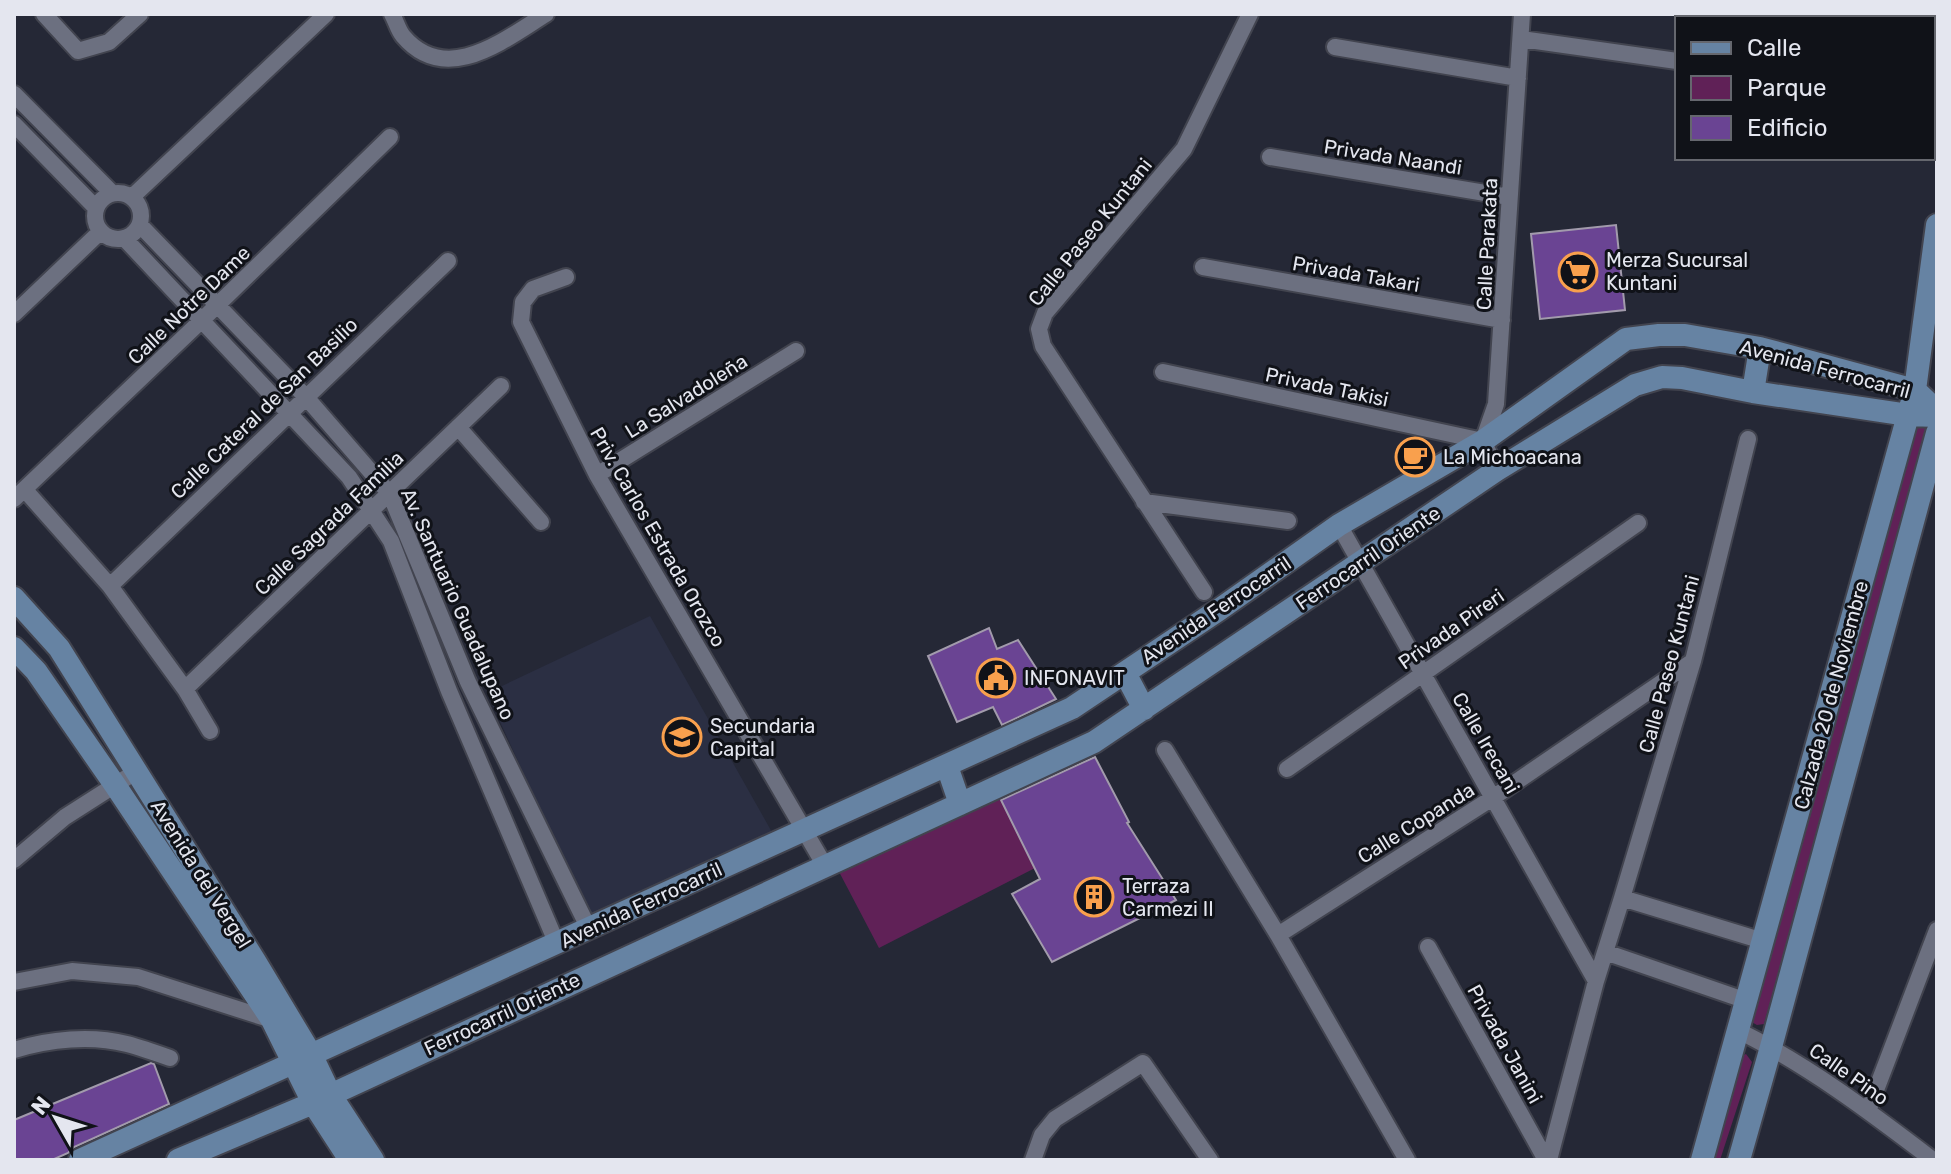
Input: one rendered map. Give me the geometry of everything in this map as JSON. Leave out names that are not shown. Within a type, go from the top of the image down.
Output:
[{"type":"main road","name":"Calzada 20 de Noviembre","points":[[1702,1160],[1915,390],[1937,225]]},
{"type":"main road","name":"Avenida Ferrocarril","points":[[80,1160],[1072,708],[1339,525],[1483,441],[1626,339],[1685,335],[1760,348],[1915,390],[1937,414]]},
{"type":"main road","points":[[1753,392],[1760,348]]},
{"type":"main road","name":"Ferrocarril Oriente","points":[[178,1160],[321,1098],[1094,742],[1497,470],[1635,385],[1662,377],[1682,378],[1908,415],[1937,414]]},
{"type":"main road","name":"Calzada 20 de Noviembre","points":[[1739,1160],[1937,433]]},
{"type":"main road","name":"Avenida del Vergel","points":[[14,598],[59,648],[137,771],[302,1060],[350,1160]]},
{"type":"main road","name":"Avenida del Vergel","points":[[14,648],[36,671],[302,1060]]},
{"type":"main road","points":[[1125,673],[1144,709]]},
{"type":"main road","points":[[947,766],[960,804]]},
{"type":"main road","name":"Avenida del Vergel","points":[[321,1098],[373,1160]]},
{"type":"street","points":[[44,14],[78,51],[109,42],[140,14]]},
{"type":"street","points":[[133,196],[326,14]]},
{"type":"street","points":[[392,14],[402,35],[425,55],[456,60],[490,49],[546,14]]},
{"type":"street","name":"Calle Paseo Kuntani","points":[[1204,592],[1043,346],[1039,329],[1045,313],[1184,149],[1250,14]]},
{"type":"street","name":"Calle Parakata","points":[[1483,441],[1496,404],[1522,14]]},
{"type":"street","points":[[1521,39],[1675,61]]},
{"type":"street","points":[[1335,47],[1518,78]]},
{"type":"street","points":[[14,94],[111,192]]},
{"type":"street","points":[[14,124],[95,207]]},
{"type":"street","name":"Calle Notre Dame","points":[[19,494],[390,137]]},
{"type":"street","name":"Privada Naandi","points":[[1270,157],[1509,197]]},
{"type":"street","points":[[111,192],[133,196],[142,210],[140,225],[125,239],[111,239],[100,232],[94,220],[95,207],[111,192]]},
{"type":"street","name":"Av. Santuario Guadalupano","points":[[140,225],[305,396],[390,494],[468,682],[589,929]]},
{"type":"street","points":[[14,314],[100,232]]},
{"type":"street","name":"Av. Santuario Guadalupano","points":[[125,239],[349,477],[391,541],[449,691],[557,944]]},
{"type":"street","name":"Calle Cateral de San Basilio","points":[[110,586],[448,261]]},
{"type":"street","name":"Privada Takari","points":[[1203,267],[1502,320]]},
{"type":"street","name":"Priv. Carlos Estrada Orozco","points":[[566,277],[533,289],[523,302],[521,322],[597,475],[805,830]]},
{"type":"street","name":"La Salvadoleña","points":[[597,475],[796,351]]},
{"type":"street","name":"Privada Takisi","points":[[1163,372],[1483,441]]},
{"type":"street","name":"Calle Sagrada Familia","points":[[185,689],[501,386]]},
{"type":"street","points":[[458,427],[541,522]]},
{"type":"street","name":"Calle Paseo Kuntani","points":[[1547,1160],[1596,981],[1693,661],[1748,439]]},
{"type":"street","points":[[1483,441],[1497,470]]},
{"type":"street","points":[[19,494],[110,586],[185,689],[210,731]]},
{"type":"street","points":[[1144,502],[1288,521]]},
{"type":"street","name":"Privada Pireri","points":[[1287,769],[1638,523]]},
{"type":"street","name":"Calle Irecani","points":[[1339,525],[1596,981]]},
{"type":"street","name":"Calle Copanda","points":[[1278,935],[1494,797],[1693,661]]},
{"type":"street","points":[[449,691],[468,682]]},
{"type":"street","points":[[1165,750],[1278,935],[1407,1160]]},
{"type":"street","points":[[14,860],[65,817],[137,771]]},
{"type":"street","points":[[805,830],[825,866]]},
{"type":"street","points":[[517,846],[541,835]]},
{"type":"street","points":[[1622,898],[1763,941]]},
{"type":"street","points":[[1868,1111],[1937,930]]},
{"type":"street","name":"Privada Janini","points":[[1428,947],[1547,1160]]},
{"type":"street","points":[[1605,952],[1747,1001]]},
{"type":"street","points":[[14,982],[72,971],[138,977],[272,1020]]},
{"type":"street","name":"Calle Pino","points":[[1737,1030],[1771,1047],[1868,1111],[1933,1160]]},
{"type":"street","points":[[14,1050],[62,1040],[97,1039],[127,1044],[170,1058]]},
{"type":"street","points":[[1033,1160],[1042,1135],[1055,1119],[1143,1063],[1210,1160]]},
{"type":"shaded area","points":[[650,616],[773,834],[591,922],[487,693]]},
{"type":"green space","points":[[1926,422],[1932,431],[1764,1024],[1757,1025],[1748,1020],[1915,425]]},
{"type":"green space","points":[[997,792],[1035,868],[879,948],[836,866]]},
{"type":"green space","points":[[1746,1054],[1752,1062],[1720,1160],[1709,1160],[1738,1058]]},
{"type":"building","name":"Merza Sucursal Kuntani","points":[[1616,225],[1625,310],[1540,319],[1531,234]]},
{"type":"building","points":[[989,628],[997,649],[1018,640],[1056,699],[1002,725],[993,707],[957,722],[928,656]]},
{"type":"building","points":[[1095,757],[1127,823],[1176,900],[1052,962],[1012,894],[1040,879],[1001,800]]},
{"type":"building","points":[[151,1063],[169,1104],[52,1160],[14,1160],[14,1120]]},
{"type":"place","name":"Merza Sucursal Kuntani","points":[[1578,272]]},
{"type":"place","name":"La Michoacana","points":[[1415,457]]},
{"type":"place","name":"INFONAVIT","points":[[996,678]]},
{"type":"place","name":"Secundaria Capital","points":[[682,737]]},
{"type":"place","name":"Terraza Carmezi II","points":[[1094,897]]}]
